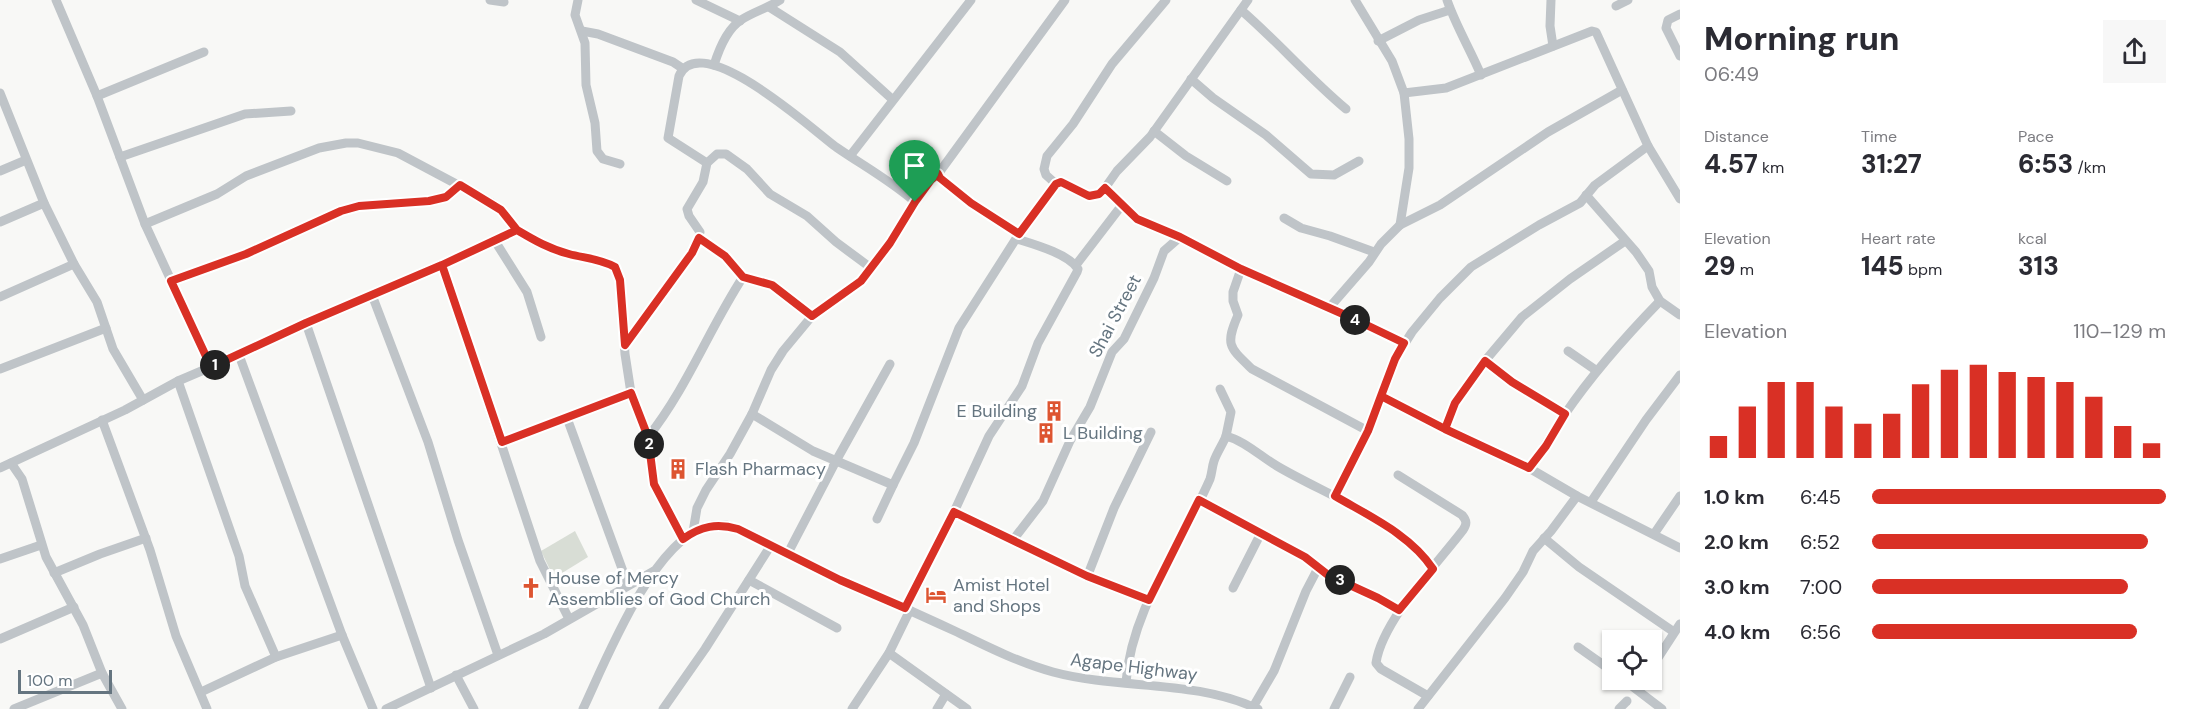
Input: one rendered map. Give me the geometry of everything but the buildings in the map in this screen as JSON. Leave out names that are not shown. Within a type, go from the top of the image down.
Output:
[{"type":"street","points":[[56,0],[97,96],[145,224],[211,367]]},
{"type":"street","points":[[490,0],[504,2]]},
{"type":"street","points":[[578,0],[576,15],[585,43],[585,75],[595,123],[597,151],[603,159],[620,164]]},
{"type":"street","points":[[696,0],[740,21]]},
{"type":"street","points":[[714,65],[724,40],[740,21],[780,0]]},
{"type":"street","points":[[850,156],[971,0]]},
{"type":"street","points":[[693,532],[698,508],[706,490],[728,458],[752,414],[771,370],[783,351],[812,316],[861,281],[915,202],[1065,0]]},
{"type":"street","points":[[1056,184],[1046,175],[1044,168],[1047,156],[1073,124],[1112,64],[1166,0]]},
{"type":"street","points":[[877,519],[914,443],[959,328],[1018,237],[1056,184],[1061,182],[1089,196],[1099,194],[1105,188],[1117,171],[1154,131],[1248,0]]},
{"type":"street","points":[[1355,0],[1392,61],[1404,93],[1409,139],[1409,168],[1400,225]]},
{"type":"street","points":[[1551,0],[1550,26],[1553,46]]},
{"type":"street","points":[[1616,6],[1628,0]]},
{"type":"street","points":[[1378,41],[1450,3],[1481,75]]},
{"type":"street","points":[[770,7],[840,52],[892,99]]},
{"type":"street","points":[[1241,10],[1346,109]]},
{"type":"street","points":[[1680,14],[1668,20],[1666,28],[1680,56]]},
{"type":"street","points":[[582,31],[626,44],[673,62],[682,68]]},
{"type":"street","points":[[1404,93],[1440,90],[1592,31],[1596,32],[1648,146],[1680,199]]},
{"type":"street","points":[[97,96],[204,52]]},
{"type":"street","points":[[682,68],[696,63],[714,65],[756,86],[915,202]]},
{"type":"street","points":[[682,68],[668,138],[707,162]]},
{"type":"street","points":[[1191,79],[1213,98],[1260,129],[1311,174],[1334,175],[1359,161]]},
{"type":"street","points":[[1329,308],[1369,262],[1374,252],[1400,225],[1440,205],[1548,132],[1622,90]]},
{"type":"street","points":[[0,95],[44,203],[74,264],[97,302],[113,349],[143,400]]},
{"type":"street","points":[[120,157],[245,114],[291,111]]},
{"type":"street","points":[[1154,131],[1186,156],[1227,182]]},
{"type":"street","points":[[145,224],[217,194],[246,176],[319,148],[358,143],[398,153],[460,185],[501,210],[517,230],[537,243],[615,267],[620,280],[631,393],[648,437],[654,484],[683,539]]},
{"type":"street","points":[[1335,496],[1368,431],[1395,359],[1404,343],[1440,298],[1471,267],[1580,203],[1595,186],[1648,146]]},
{"type":"street","points":[[625,345],[692,253],[700,232],[688,216],[687,209],[703,182],[707,162],[717,154],[726,154],[734,159],[747,169],[770,194],[807,216],[871,268]]},
{"type":"street","points":[[0,171],[26,160]]},
{"type":"street","points":[[938,174],[971,203],[1018,237],[1076,265]]},
{"type":"street","points":[[171,281],[246,254],[341,211],[359,206],[429,201],[446,197],[460,185]]},
{"type":"street","points":[[1105,188],[1137,219],[1404,343]]},
{"type":"street","points":[[1586,195],[1604,213],[1649,271],[1653,290],[1660,301],[1680,315]]},
{"type":"street","points":[[0,222],[44,203]]},
{"type":"street","points":[[852,709],[889,653],[919,574],[954,512],[989,436],[1022,386],[1038,343],[1077,272],[1076,265],[1122,205]]},
{"type":"street","points":[[1284,218],[1301,228],[1374,252]]},
{"type":"street","points":[[0,468],[178,381],[517,230]]},
{"type":"street","name":"Shai Street","points":[[1013,540],[1043,501],[1070,441],[1090,407],[1112,352],[1124,339],[1154,278],[1164,251],[1180,237]]},
{"type":"street","points":[[699,238],[725,256],[743,277],[772,285],[812,316]]},
{"type":"street","points":[[495,241],[527,292],[541,337]]},
{"type":"street","points":[[1445,429],[1455,403],[1485,361],[1522,317],[1570,279],[1625,241]]},
{"type":"street","points":[[0,297],[74,264]]},
{"type":"street","points":[[442,265],[540,561],[569,619]]},
{"type":"street","points":[[1241,269],[1233,292],[1233,301],[1238,315],[1230,335],[1232,347],[1238,355],[1252,369],[1368,431]]},
{"type":"street","points":[[648,437],[683,387],[743,277]]},
{"type":"street","points":[[372,295],[428,442],[458,540],[498,655]]},
{"type":"street","points":[[1529,468],[1546,446],[1565,414],[1609,355],[1660,301]]},
{"type":"street","points":[[306,323],[431,688]]},
{"type":"street","points":[[0,369],[106,328]]},
{"type":"street","points":[[1568,351],[1597,371]]},
{"type":"street","points":[[239,355],[342,635],[373,709]]},
{"type":"street","points":[[1485,361],[1512,382],[1565,414]]},
{"type":"street","points":[[788,553],[836,460],[890,364]]},
{"type":"street","points":[[1591,501],[1646,420],[1680,375]]},
{"type":"street","points":[[178,381],[239,556],[244,586],[276,657]]},
{"type":"street","points":[[1126,682],[1134,639],[1149,600],[1210,478],[1214,461],[1226,436],[1231,412],[1220,389]]},
{"type":"street","points":[[502,442],[631,393]]},
{"type":"street","points":[[1381,396],[1529,468],[1576,496],[1591,501],[1680,548]]},
{"type":"street","points":[[752,414],[813,451],[894,485]]},
{"type":"street","points":[[567,418],[628,585]]},
{"type":"street","points":[[102,420],[146,538],[176,636],[207,709]]},
{"type":"street","points":[[1087,576],[1114,508],[1151,432]]},
{"type":"street","points":[[1226,436],[1241,442],[1276,465],[1335,496],[1410,543],[1425,557],[1433,569]]},
{"type":"street","points":[[11,463],[22,479],[41,544],[54,573],[74,607],[102,673],[122,709]]},
{"type":"street","points":[[1398,475],[1462,515],[1467,521],[1467,525],[1399,610],[1381,646],[1376,663],[1390,675],[1428,696]]},
{"type":"street","points":[[1418,709],[1505,598],[1523,572],[1533,551],[1576,496]]},
{"type":"street","points":[[1654,534],[1680,496]]},
{"type":"street","points":[[1199,500],[1305,557],[1328,575],[1399,610]]},
{"type":"street","points":[[954,512],[1087,576],[1149,600]]},
{"type":"street","name":"Agape Highway","points":[[656,570],[683,539],[693,532],[711,525],[727,526],[771,544],[840,580],[995,650],[1051,672],[1095,681],[1126,682],[1216,695],[1255,708]]},
{"type":"street","points":[[1233,588],[1261,533]]},
{"type":"street","points":[[54,573],[146,538]]},
{"type":"street","points":[[1544,538],[1579,567],[1677,628],[1662,651]]},
{"type":"street","points":[[0,559],[41,544]]},
{"type":"street","points":[[663,709],[705,649],[771,544]]},
{"type":"street","points":[[1255,708],[1318,568]]},
{"type":"street","points":[[386,709],[525,643],[656,570]]},
{"type":"street","points":[[583,709],[626,619],[656,570]]},
{"type":"street","points":[[748,580],[837,628]]},
{"type":"street","points":[[0,639],[74,607]]},
{"type":"street","points":[[201,692],[276,657],[342,635]]},
{"type":"street","points":[[1578,646],[1602,664]]},
{"type":"street","points":[[889,653],[967,709]]},
{"type":"street","points":[[14,709],[102,673]]},
{"type":"street","points":[[456,675],[474,709]]},
{"type":"street","points":[[1334,709],[1350,677]]},
{"type":"street","points":[[1637,690],[1662,709]]},
{"type":"street","points":[[937,709],[946,694]]},
{"type":"street","points":[[1619,709],[1628,701]]},
{"type":"shaded area","points":[[575,531],[588,557],[554,578],[541,551]]},
{"type":"place","name":"E Building","points":[[1054,411]]},
{"type":"place","name":"L Building","points":[[1046,433]]},
{"type":"place","name":"Flash Pharmacy","points":[[678,469]]},
{"type":"place","name":"House of Mercy Assemblies of God Church","points":[[531,588]]},
{"type":"place","name":"Amist Hotel and Shops","points":[[936,595]]},
{"type":"route","points":[[915,202],[890,243],[861,281],[812,316],[772,285],[743,277],[725,256],[699,238],[692,253],[625,345],[620,280],[615,267],[537,243],[517,230],[211,367],[171,281],[246,254],[341,211],[359,206],[429,201],[446,197],[460,185],[501,210],[517,230],[442,265],[502,442],[631,393],[648,437],[652,475],[657,493],[683,539],[711,525],[738,529],[840,580],[905,608],[954,512],[1087,576],[1149,600],[1199,500],[1305,557],[1324,573],[1399,610],[1433,569],[1419,550],[1410,543],[1335,496],[1368,431],[1381,396],[1445,429],[1529,468],[1546,446],[1565,414],[1512,382],[1485,361],[1455,403],[1445,429],[1381,396],[1395,359],[1404,343],[1137,219],[1105,188],[1099,194],[1089,196],[1059,182],[1019,234],[971,203],[938,174],[915,202]]}]
